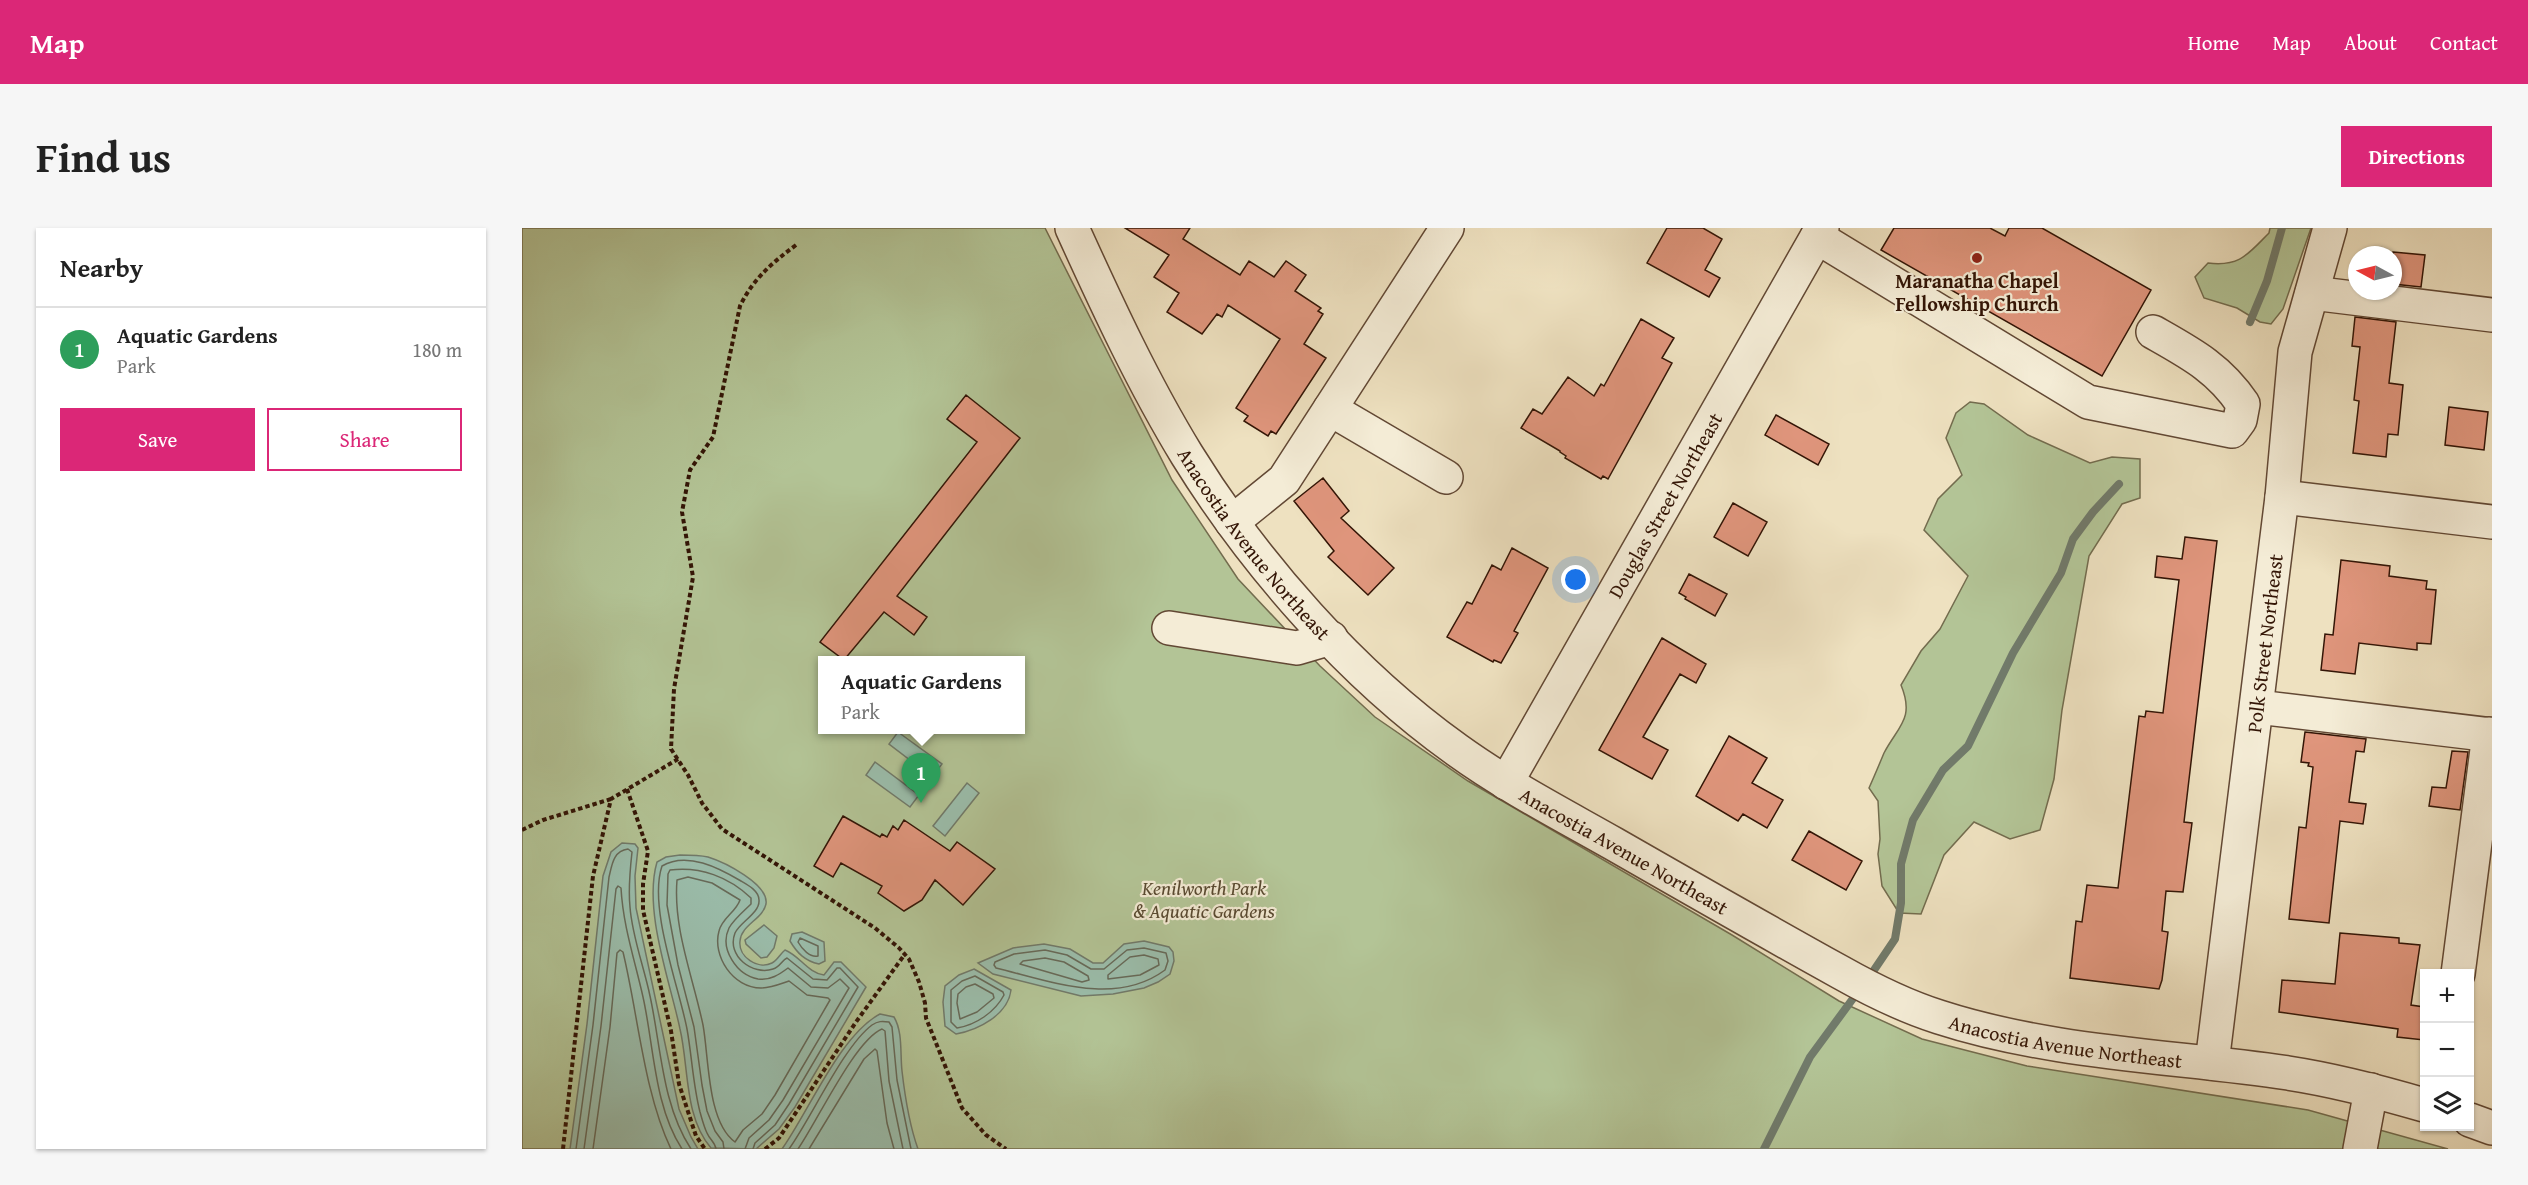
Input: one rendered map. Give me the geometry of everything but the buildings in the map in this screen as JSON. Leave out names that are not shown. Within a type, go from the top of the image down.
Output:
[{"type":"street","name":"Anacostia Avenue Northeast","points":[[1072,228],[1157,404],[1195,468],[1232,522],[1265,564],[1365,673],[1426,726],[1506,783],[1877,993],[1940,1017],[1995,1032],[2071,1046],[2289,1073],[2371,1090],[2420,1104]]},
{"type":"street","points":[[1232,522],[1284,480],[1447,228]]},
{"type":"street","name":"Polk Street Northeast","points":[[2212,1063],[2282,496],[2295,352],[2330,228]]},
{"type":"street","points":[[1820,232],[2088,402],[2232,431],[2240,420],[2243,404],[2235,391],[2203,360],[2153,332]]},
{"type":"street","name":"Douglas Street Northeast","points":[[1506,783],[1820,232]]},
{"type":"street","points":[[2312,293],[2492,315]]},
{"type":"street","points":[[1330,409],[1446,477]]},
{"type":"street","points":[[2282,496],[2492,522]]},
{"type":"street","points":[[1169,628],[1297,648],[1331,638]]},
{"type":"street","points":[[2257,707],[2490,735],[2459,969]]},
{"type":"street","points":[[2360,1149],[2371,1090]]},
{"type":"street","points":[[2474,1122],[2492,1128]]},
{"type":"path","points":[[796,245],[767,268],[749,287],[740,306],[713,437],[690,470],[682,512],[693,577],[674,689],[671,749],[702,803],[722,829],[875,928],[905,954],[919,982],[925,1003],[926,1018],[962,1108],[986,1135],[1006,1149]]},
{"type":"path","points":[[522,830],[543,820],[610,799],[678,759]]},
{"type":"path","points":[[627,789],[648,850],[643,910],[671,1031],[679,1084],[696,1136],[705,1149]]},
{"type":"path","points":[[563,1149],[593,876],[610,799]]},
{"type":"path","points":[[765,1149],[779,1138],[856,1022],[905,954]]},
{"type":"green space","name":"Kenilworth Park & Aquatic Gardens","points":[[522,228],[1045,228],[1172,480],[1238,579],[1320,666],[1375,717],[1468,781],[1732,935],[1839,1001],[1922,1039],[2027,1066],[2308,1110],[2448,1149],[522,1149]]},
{"type":"green space","points":[[2270,228],[2311,228],[2283,309],[2271,324],[2260,322],[2237,308],[2204,298],[2195,277],[2208,263],[2236,261],[2255,247],[2269,233]]},
{"type":"green space","points":[[1970,402],[1984,404],[2028,435],[2090,463],[2112,457],[2140,459],[2140,498],[2122,504],[2089,556],[2062,710],[2054,779],[2040,830],[2010,839],[1974,822],[1944,855],[1921,914],[1899,913],[1882,886],[1878,854],[1880,839],[1878,801],[1869,788],[1884,753],[1903,722],[1906,706],[1901,685],[1921,651],[1940,629],[1968,576],[1924,530],[1938,499],[1962,475],[1946,438],[1956,413]]},
{"type":"water","points":[[896,734],[901,734],[942,764],[932,777],[889,744]]},
{"type":"water","points":[[875,762],[919,795],[910,807],[866,775]]},
{"type":"water","points":[[967,783],[979,793],[945,836],[933,826]]},
{"type":"water","points":[[622,843],[635,844],[638,848],[635,876],[636,908],[679,1109],[698,1149],[570,1149],[587,1024],[603,876],[611,852]]},
{"type":"water","points":[[680,855],[708,857],[734,869],[753,882],[765,896],[766,904],[761,914],[741,935],[740,947],[750,961],[767,965],[774,962],[785,950],[813,971],[824,975],[834,962],[841,962],[866,987],[795,1107],[779,1129],[756,1149],[711,1148],[702,1136],[692,1107],[683,1044],[655,923],[653,902],[657,862],[666,857]]},
{"type":"water","points":[[764,925],[777,936],[774,948],[767,957],[761,958],[746,944],[745,940]]},
{"type":"water","points":[[802,932],[824,942],[825,961],[819,964],[814,963],[802,956],[796,949],[790,941],[792,934]]},
{"type":"water","points":[[1144,941],[1169,947],[1173,952],[1174,961],[1170,974],[1144,988],[1113,994],[1081,996],[993,974],[978,963],[1013,948],[1044,944],[1070,949],[1093,963],[1103,963],[1124,944]]},
{"type":"water","points":[[974,969],[1011,990],[1009,999],[991,1020],[956,1034],[945,1026],[943,1002],[945,986],[959,975]]},
{"type":"water","points":[[880,1014],[894,1017],[899,1029],[906,1101],[918,1149],[782,1149],[839,1056],[865,1024]]},
{"type":"waterway","points":[[2250,322],[2267,281],[2282,228]]},
{"type":"waterway","points":[[1868,979],[1895,939],[1901,903],[1901,864],[1913,820],[1943,770],[1968,746],[2013,653],[2061,573],[2073,539],[2093,512],[2119,484]]},
{"type":"waterway","points":[[1764,1149],[1810,1057],[1860,989]]},
{"type":"place","name":"Maranatha Chapel Fellowship Church","points":[[1977,258]]},
{"type":"place","name":"Aquatic Gardens","points":[[921,803]]}]
